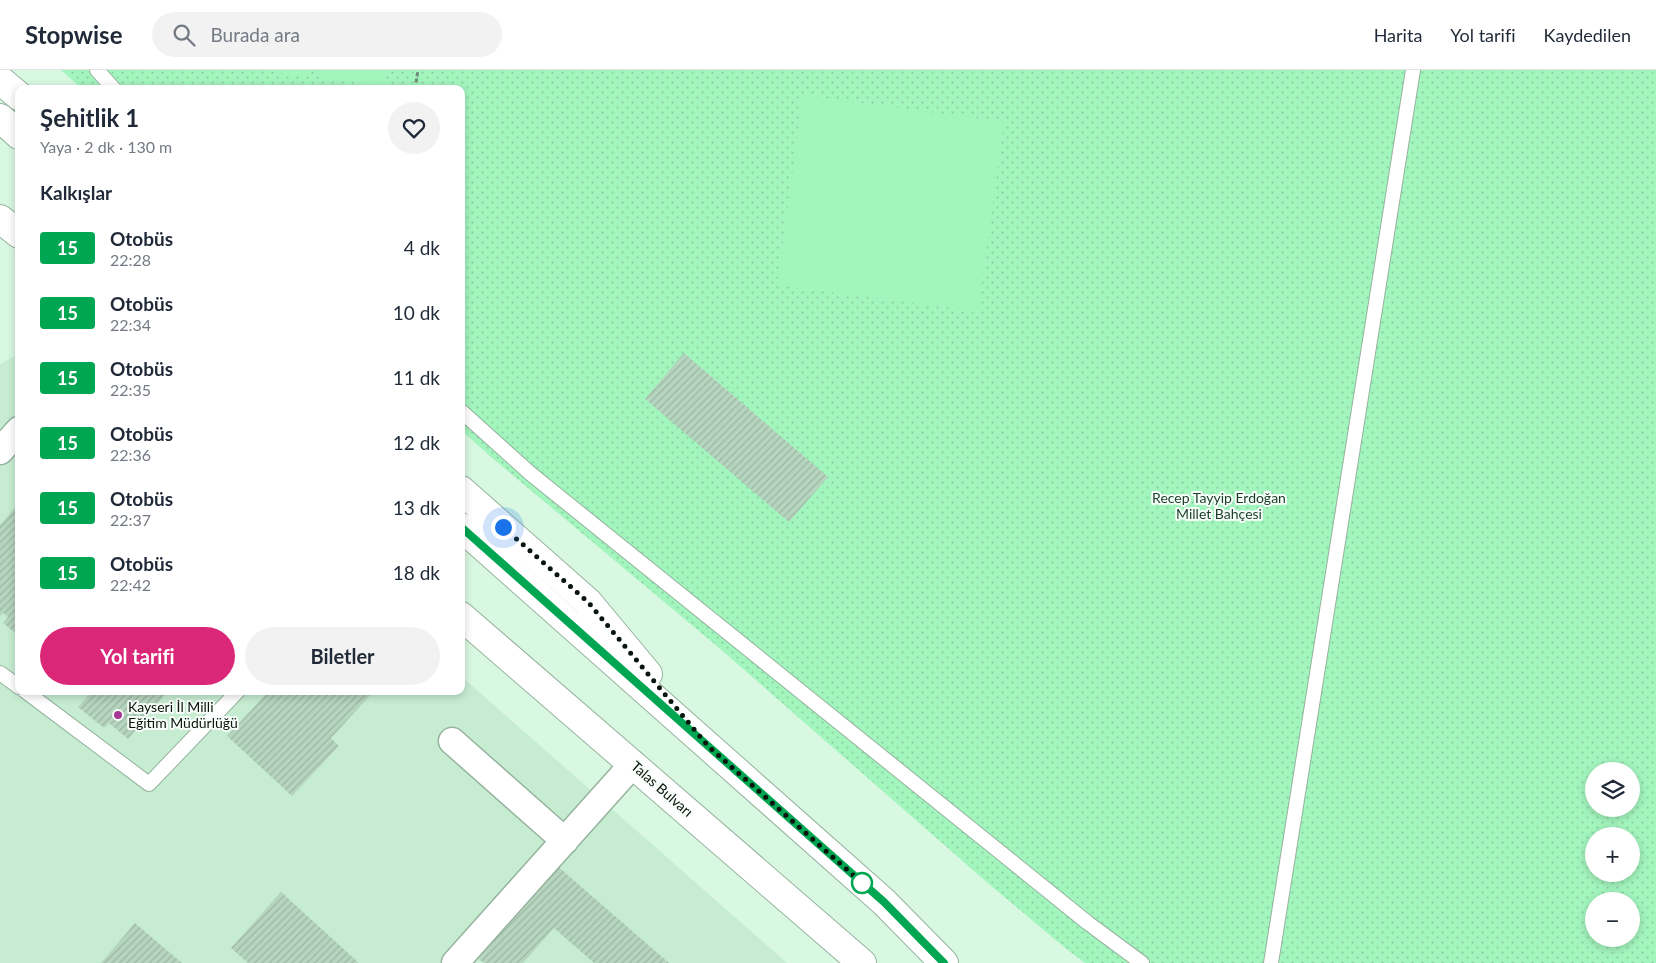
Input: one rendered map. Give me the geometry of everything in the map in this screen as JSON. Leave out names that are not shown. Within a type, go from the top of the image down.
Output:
[{"type":"main road","points":[[0,80],[15,93]]},
{"type":"main road","points":[[0,118],[15,131]]},
{"type":"main road","points":[[0,219],[15,231]]},
{"type":"main road","points":[[465,494],[588,602],[708,746]]},
{"type":"main road","points":[[465,531],[884,902],[944,963]]},
{"type":"main road","name":"Talas Bulvarı","points":[[465,619],[854,958]]},
{"type":"main road","points":[[899,917],[965,963]]},
{"type":"street","points":[[0,450],[15,434]]},
{"type":"street","points":[[452,741],[565,840]]},
{"type":"street","points":[[455,963],[633,764]]},
{"type":"lane","points":[[97,70],[110,85]]},
{"type":"lane","points":[[1270,963],[1413,70]]},
{"type":"lane","points":[[465,416],[531,474],[1088,923],[1142,963]]},
{"type":"lane","points":[[0,672],[15,683]]},
{"type":"lane","points":[[30,695],[149,784],[234,695]]},
{"type":"path","points":[[416,85],[418,70]]},
{"type":"shaded area","points":[[15,356],[15,695],[465,695],[465,680],[787,963],[0,963],[0,364]]},
{"type":"green space","name":"Recep Tayyip Erdoğan Millet Bahçesi","points":[[61,70],[1656,70],[1656,963],[1085,963],[990,885],[718,647],[465,434],[465,85],[78,85]]},
{"type":"green space","points":[[262,70],[312,70],[311,77]]},
{"type":"green space","points":[[318,70],[385,70],[383,85],[317,77]]},
{"type":"green space","points":[[803,95],[1004,122],[978,311],[777,285]]},
{"type":"building","points":[[684,353],[828,477],[789,522],[645,399]]},
{"type":"building","points":[[15,508],[15,633],[3,623],[8,617],[3,613],[0,616],[0,525]]},
{"type":"building","name":"Kayseri İl Milli Eğitim Müdürlüğü","points":[[88,695],[165,695],[128,739],[109,723],[104,728],[78,707]]},
{"type":"building","points":[[265,695],[370,695],[331,738],[339,746],[292,796],[227,736]]},
{"type":"building","points":[[555,864],[669,963],[594,963],[554,928],[523,963],[484,963],[475,956]]},
{"type":"building","points":[[281,892],[359,963],[248,963],[231,948]]},
{"type":"building","points":[[135,923],[182,963],[101,963]]},
{"type":"bus line","name":"15","points":[[465,531],[884,902],[944,963]]},
{"type":"place","name":"Kayseri İl Milli Eğitim Müdürlüğü","points":[[118,715]]},
{"type":"route","points":[[503,527],[588,602],[708,746],[862,883]]}]
